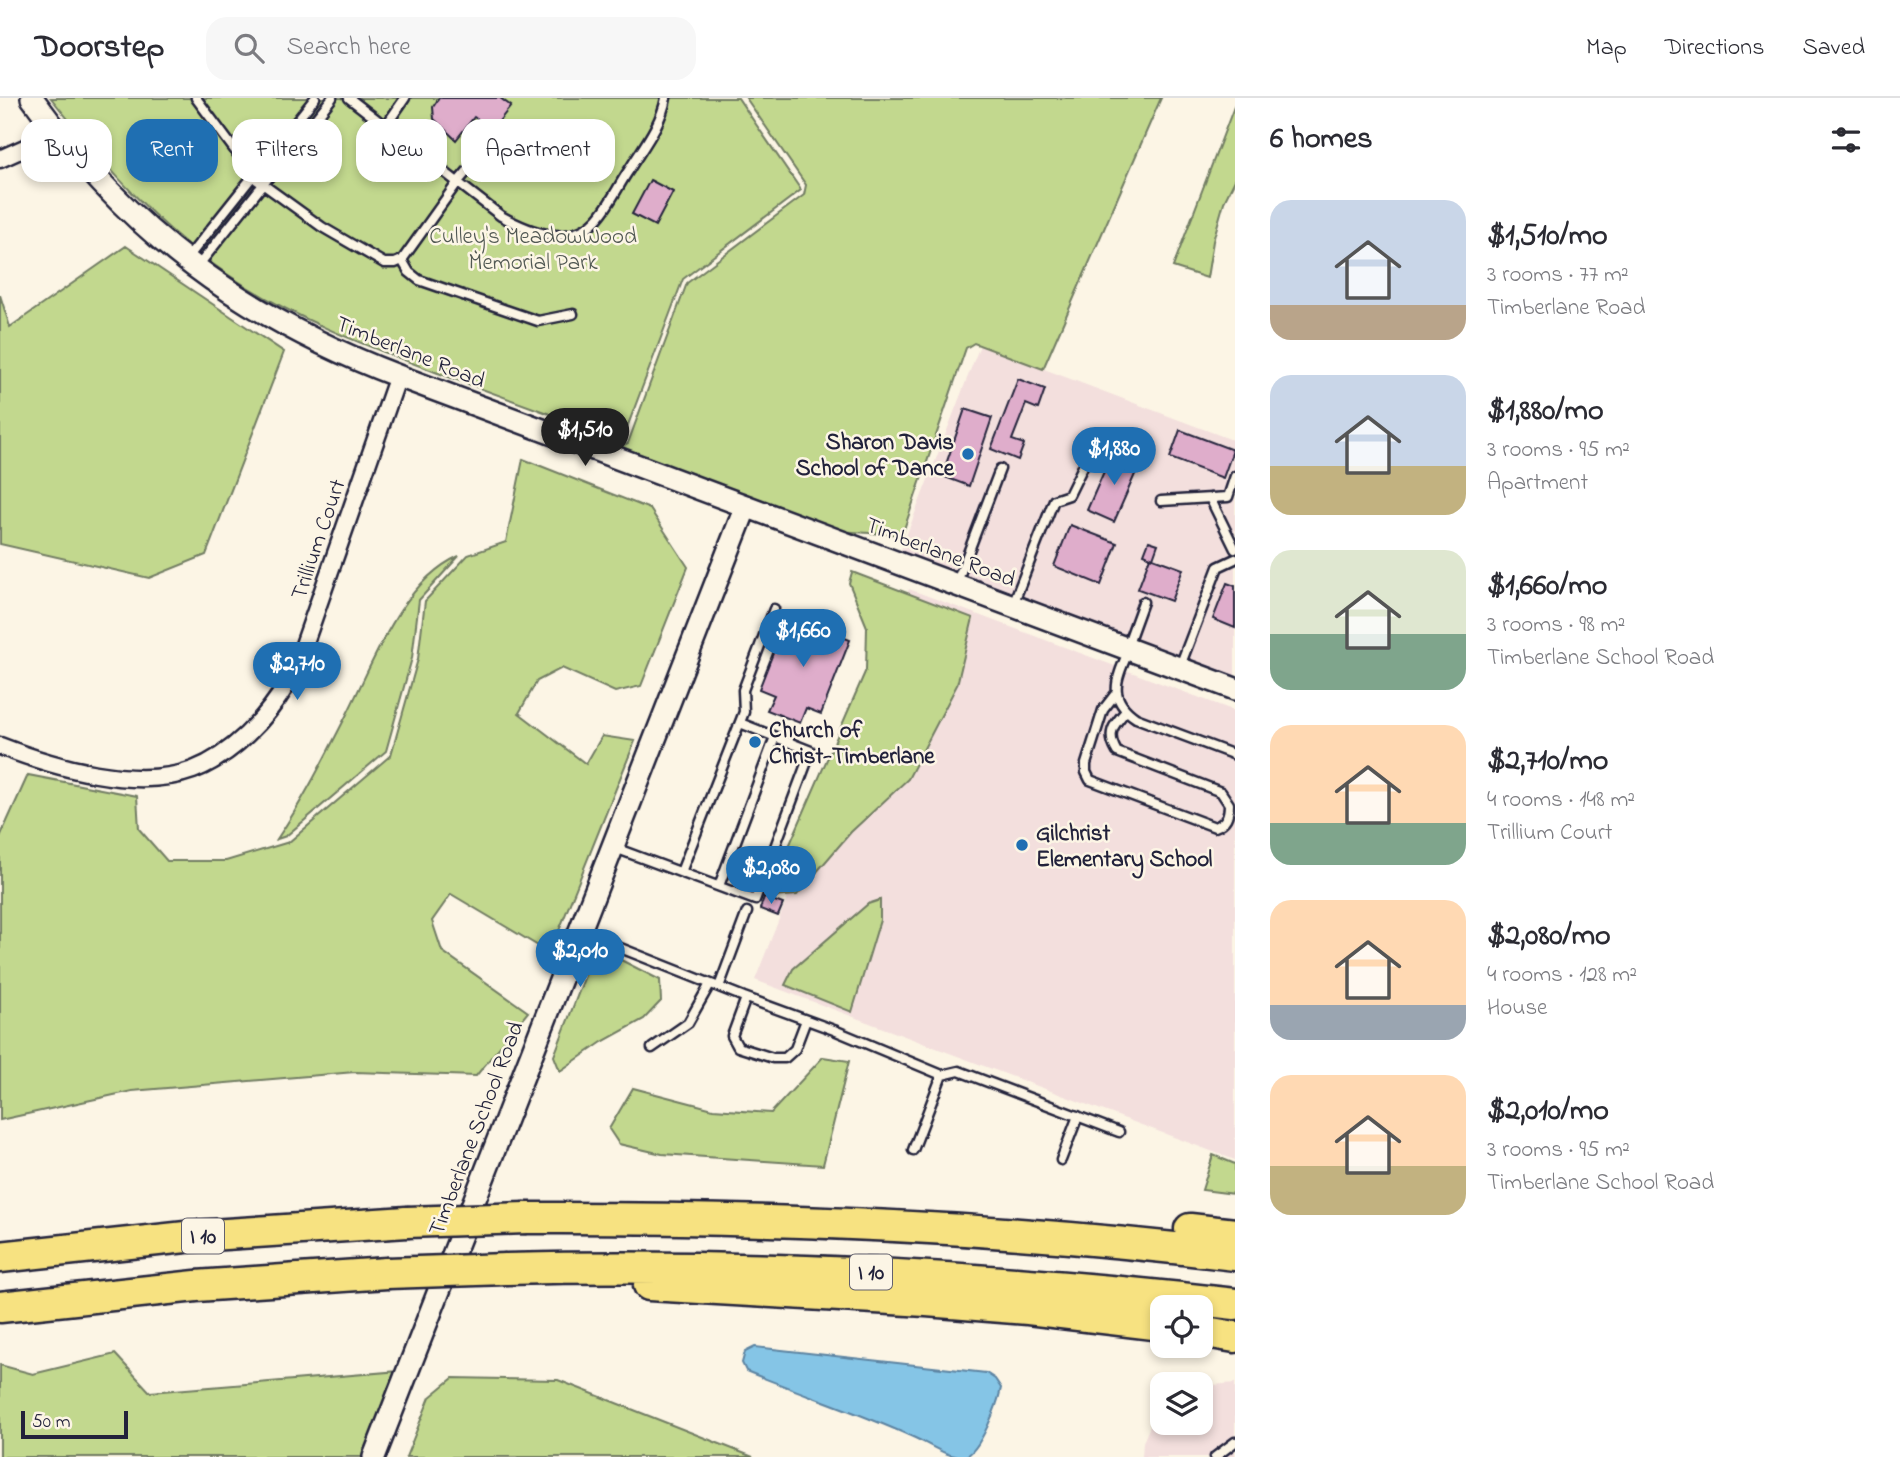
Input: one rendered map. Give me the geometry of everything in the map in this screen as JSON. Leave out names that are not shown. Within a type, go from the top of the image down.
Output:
[{"type":"highway","points":[[630,1218],[796,1210],[931,1210],[1036,1215],[1235,1234]]},
{"type":"highway","name":"I 10","points":[[0,1257],[195,1236],[407,1223],[630,1218],[801,1221],[944,1228],[1101,1240],[1235,1255]]},
{"type":"highway","name":"I 10","points":[[0,1307],[196,1286],[387,1273],[663,1267],[872,1272],[1067,1286],[1235,1304]]},
{"type":"highway","points":[[506,1269],[664,1287],[926,1300],[1150,1324]]},
{"type":"highway","points":[[1213,1333],[1235,1337]]},
{"type":"street","name":"Timberlane Road","points":[[32,98],[48,119]]},
{"type":"street","points":[[0,159],[21,150]]},
{"type":"street","name":"Timberlane Road","points":[[101,182],[144,226],[191,264],[259,311],[336,351],[1235,689]]},
{"type":"street","name":"Trillium Court","points":[[0,746],[60,765],[98,773],[158,778],[194,770],[221,755],[247,734],[288,683],[304,645],[398,376]]},
{"type":"street","name":"Timberlane School Road","points":[[374,1457],[746,506]]},
{"type":"lane","points":[[197,98],[232,146]]},
{"type":"lane","points":[[298,119],[315,98]]},
{"type":"lane","points":[[191,264],[263,186],[332,98]]},
{"type":"lane","points":[[391,119],[405,98]]},
{"type":"lane","points":[[447,175],[501,216],[524,229],[549,235],[570,236],[584,231],[598,219],[651,136],[661,118],[666,98]]},
{"type":"lane","points":[[354,100],[376,119]]},
{"type":"lane","points":[[259,182],[370,257],[384,263],[395,263],[402,260],[461,178]]},
{"type":"lane","points":[[191,264],[248,182]]},
{"type":"lane","points":[[402,260],[409,272],[419,280],[538,321],[573,314]]},
{"type":"lane","points":[[1012,606],[1054,500],[1069,495],[1095,442]]},
{"type":"lane","points":[[956,585],[1000,470]]},
{"type":"lane","points":[[1161,501],[1228,497],[1235,476]]},
{"type":"lane","points":[[1210,498],[1235,549]]},
{"type":"lane","points":[[1179,668],[1218,566],[1235,559]]},
{"type":"lane","points":[[1143,602],[1118,677],[1118,700],[1126,711],[1136,718],[1235,755]]},
{"type":"lane","points":[[681,872],[744,712],[743,690],[774,609]]},
{"type":"lane","points":[[1117,692],[1103,710],[1086,764],[1090,780],[1215,827],[1221,825],[1225,821],[1229,804],[1221,792],[1117,752],[1111,743],[1110,734],[1126,711]]},
{"type":"lane","points":[[613,847],[755,900],[811,751],[740,723]]},
{"type":"lane","points":[[719,886],[775,737]]},
{"type":"lane","points":[[652,1048],[688,1023],[714,986],[747,912]]},
{"type":"lane","points":[[580,932],[942,1075],[959,1071],[1119,1132]]},
{"type":"lane","points":[[746,998],[732,1036],[738,1047],[773,1058],[785,1058],[795,1049],[806,1020]]},
{"type":"lane","points":[[914,1150],[942,1075]]},
{"type":"lane","points":[[1061,1160],[1078,1116]]},
{"type":"lane","points":[[1215,1457],[1226,1454],[1235,1441]]},
{"type":"shaded area","points":[[980,345],[1235,441],[1235,677],[900,552]]},
{"type":"shaded area","name":"Gilchrist Elementary School","points":[[909,589],[1235,711],[1235,1160],[755,980]]},
{"type":"shaded area","points":[[1235,1383],[1235,1457],[1142,1457],[1143,1442],[1150,1426],[1150,1435],[1213,1435],[1213,1385]]},
{"type":"green space","name":"Culley's MeadowWood Memorial Park","points":[[51,98],[738,98],[801,190],[683,279],[622,441],[356,341],[252,290],[178,236],[112,171],[112,119],[68,119]]},
{"type":"green space","points":[[746,98],[1161,98],[1043,369],[974,343],[966,348],[902,535],[837,531],[595,441],[597,439],[620,447],[628,443],[687,283],[804,195],[806,185]]},
{"type":"green space","points":[[1235,104],[1235,180],[1224,202],[1213,241],[1207,278],[1173,267]]},
{"type":"green space","points":[[126,246],[284,352],[206,555],[149,578],[0,544],[0,295],[10,327]]},
{"type":"green space","points":[[523,459],[650,509],[688,567],[641,686],[615,692],[562,668],[537,681],[519,713],[586,764],[602,736],[635,741],[550,953],[451,894],[432,921],[442,951],[528,1012],[476,1076],[355,1072],[132,1091],[0,1120],[0,837],[28,775],[137,796],[139,829],[167,861],[226,861],[289,842],[391,755],[418,659],[425,601],[468,555],[506,542]]},
{"type":"green space","points":[[459,556],[419,600],[412,658],[386,751],[286,836],[277,839],[313,779],[378,649],[405,604],[439,568]]},
{"type":"green space","points":[[852,572],[973,618],[957,685],[908,779],[851,832],[797,895],[773,897],[769,892],[866,670],[867,627],[849,583]]},
{"type":"green space","points":[[880,900],[880,920],[852,1012],[785,985],[793,969],[868,904]]},
{"type":"green space","points":[[617,958],[660,980],[661,1001],[644,1019],[602,1042],[560,1071],[554,1056],[590,963]]},
{"type":"green space","points":[[823,1057],[849,1061],[823,1165],[662,1154],[619,1144],[609,1129],[633,1088],[713,1109],[771,1113]]},
{"type":"green space","points":[[1213,1155],[1235,1164],[1235,1194],[1202,1190]]},
{"type":"green space","points":[[115,1354],[150,1392],[400,1371],[368,1457],[0,1457],[0,1365],[33,1374]]},
{"type":"green space","points":[[453,1378],[558,1380],[753,1457],[406,1457],[430,1397]]},
{"type":"water","points":[[755,1347],[986,1373],[995,1379],[1001,1388],[992,1415],[976,1447],[964,1457],[957,1456],[874,1420],[746,1371],[742,1363],[745,1352]]},
{"type":"building","points":[[439,98],[500,98],[511,106],[501,119],[461,119],[461,134],[456,140],[447,131],[447,119],[434,119],[433,107]]},
{"type":"building","points":[[650,180],[673,192],[655,226],[632,214]]},
{"type":"building","points":[[1018,379],[1045,389],[1038,409],[1026,404],[1012,440],[1024,444],[1018,460],[991,449]]},
{"type":"building","points":[[965,409],[992,418],[969,486],[942,476]]},
{"type":"building","points":[[1180,430],[1233,450],[1223,478],[1170,458]]},
{"type":"building","points":[[1113,451],[1140,463],[1114,522],[1087,510]]},
{"type":"building","points":[[1070,525],[1117,543],[1101,585],[1054,566]]},
{"type":"building","points":[[1149,541],[1158,544],[1153,558],[1144,554]]},
{"type":"building","points":[[1150,557],[1183,569],[1171,601],[1138,589]]},
{"type":"building","points":[[1227,583],[1235,586],[1235,628],[1213,619]]},
{"type":"building","points":[[788,615],[850,640],[821,714],[806,708],[800,723],[767,710],[774,695],[759,689]]},
{"type":"building","points":[[764,897],[783,904],[778,916],[760,909]]},
{"type":"place","name":"Sharon Davis School of Dance","points":[[968,454]]},
{"type":"place","name":"Church of Christ-Timberlane","points":[[755,742]]},
{"type":"place","name":"Gilchrist Elementary School","points":[[1022,845]]}]
